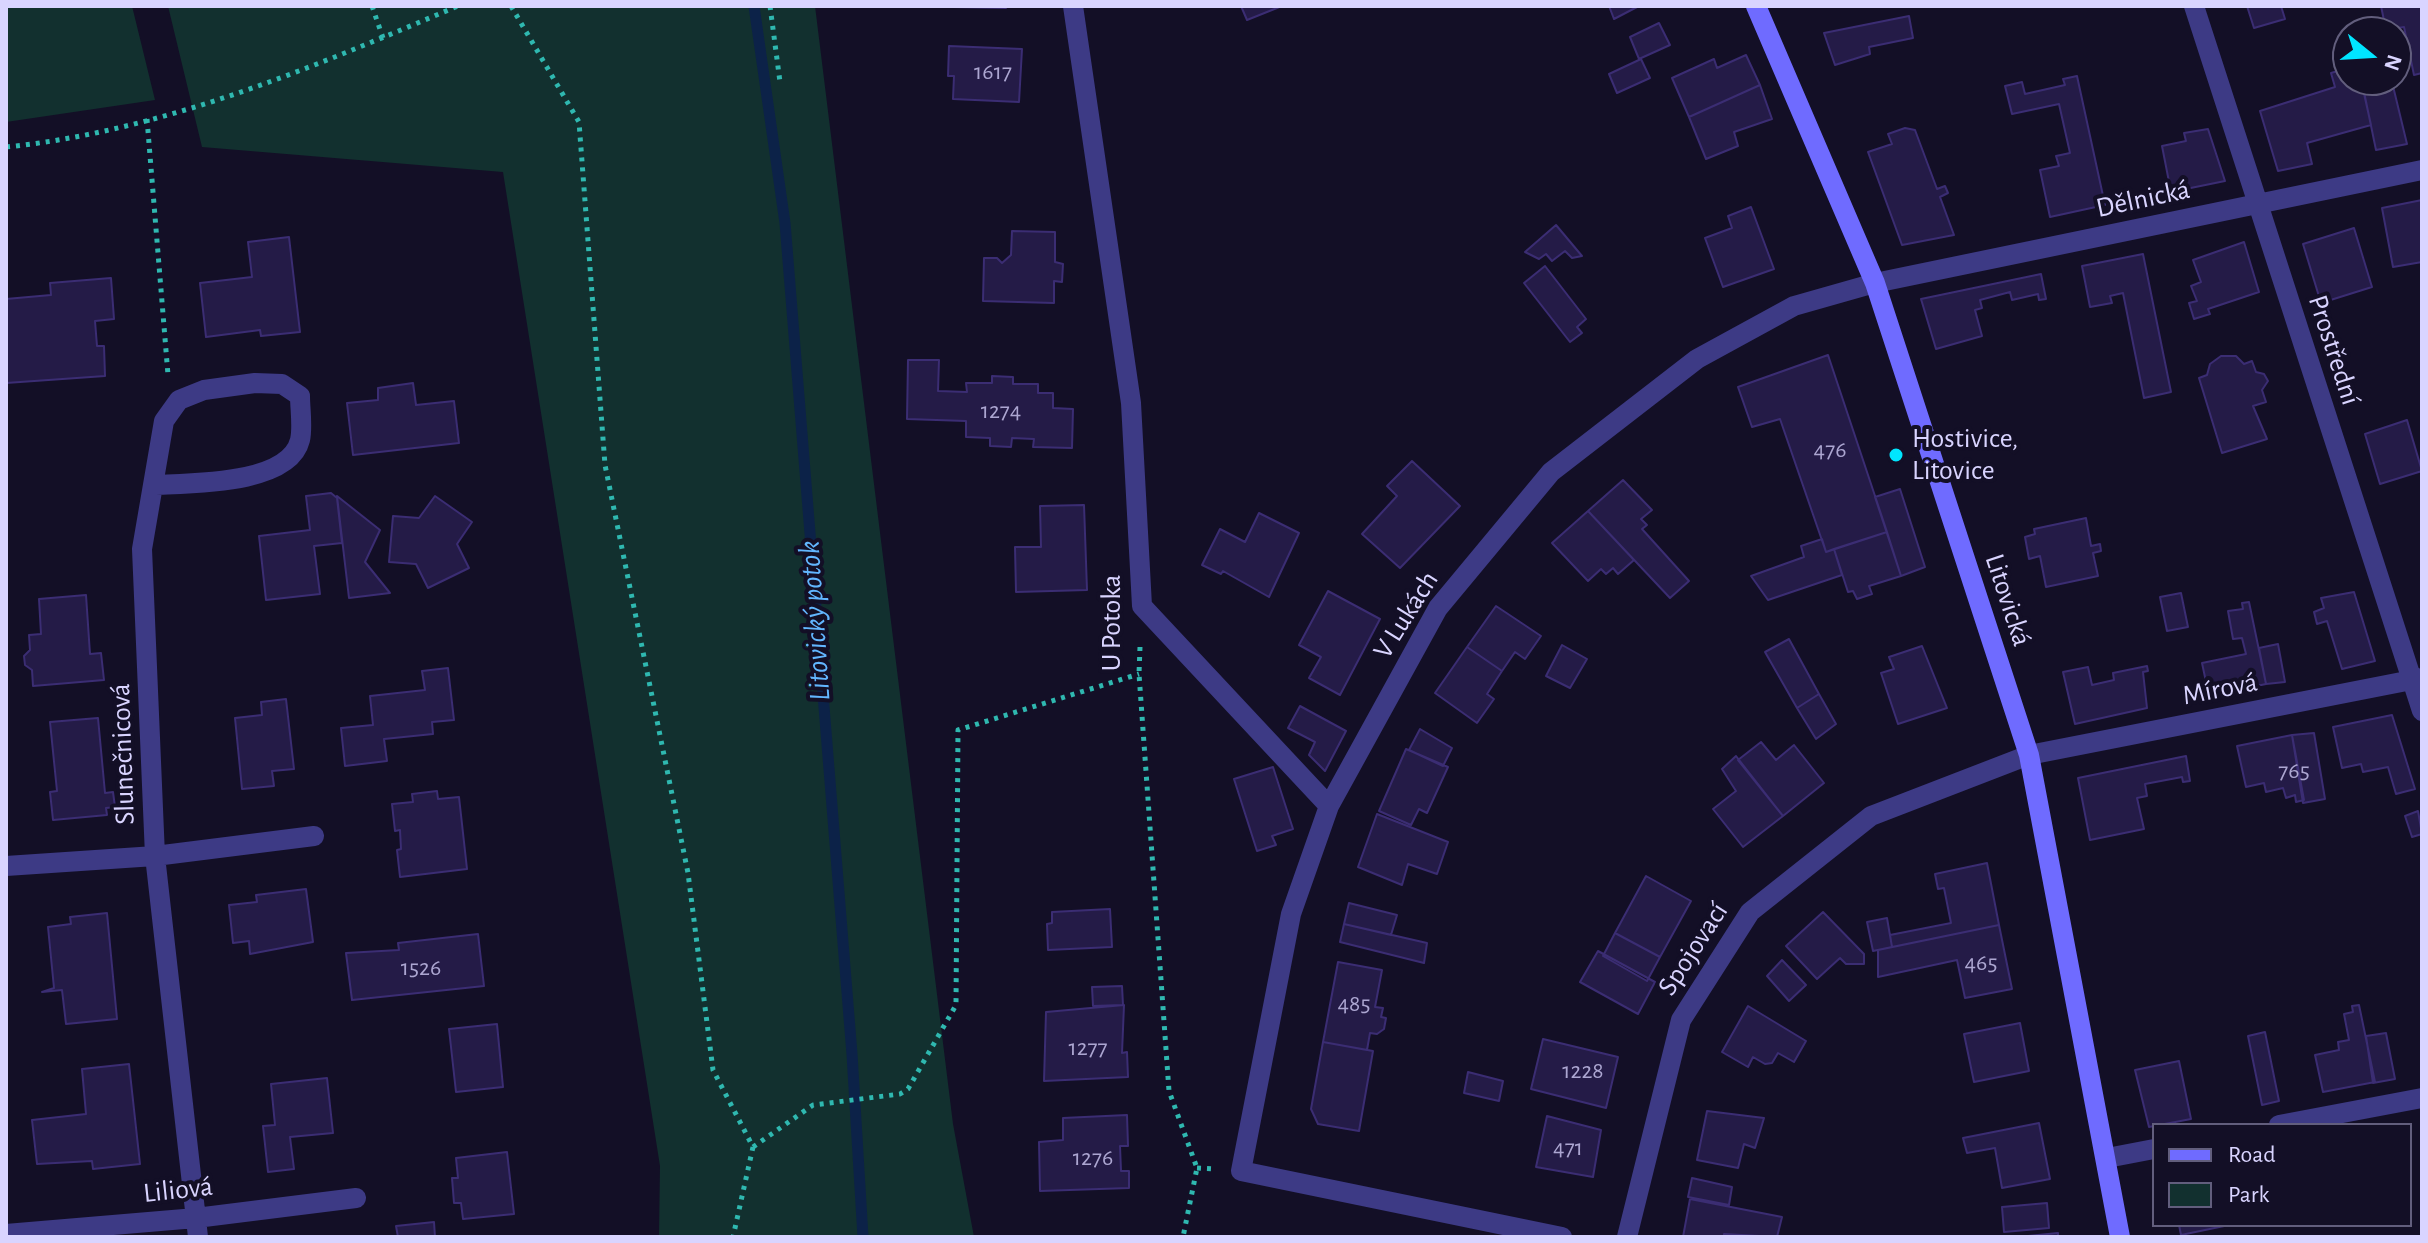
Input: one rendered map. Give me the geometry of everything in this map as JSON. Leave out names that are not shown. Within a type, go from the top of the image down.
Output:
[{"type":"street","name":"U Potoka","points":[[1073,6],[1131,403],[1142,606]]},
{"type":"street","name":"Litovická","points":[[1756,6],[1875,283],[2029,755],[2120,1237]]},
{"type":"street","name":"Prostřední","points":[[2194,6],[2417,679],[2422,711]]},
{"type":"street","name":"Dělnická","points":[[1875,283],[2422,170]]},
{"type":"street","name":"V Lukách","points":[[1562,1237],[1241,1171],[1291,914],[1329,806],[1438,608],[1551,472],[1697,359],[1794,306],[1875,283]]},
{"type":"street","points":[[153,485],[250,477],[287,461],[300,441],[300,396],[282,384],[255,383],[204,390],[179,400],[171,412]]},
{"type":"street","name":"Slunečnicová","points":[[171,412],[164,421],[142,549],[155,856],[197,1227]]},
{"type":"street","points":[[1142,606],[1329,806]]},
{"type":"street","name":"Mírová","points":[[2029,755],[2417,679]]},
{"type":"street","name":"Spojovací","points":[[1627,1237],[1681,1020],[1750,912],[1871,816],[2029,755]]},
{"type":"street","points":[[6,866],[155,856],[314,836]]},
{"type":"street","points":[[2290,1123],[2422,1098]]},
{"type":"street","points":[[2107,1158],[2152,1149]]},
{"type":"street","name":"Liliová","points":[[6,1234],[197,1227],[356,1198]]},
{"type":"path","points":[[372,6],[383,38]]},
{"type":"path","points":[[6,147],[49,143],[147,119],[313,67],[458,6]]},
{"type":"path","points":[[511,6],[579,122],[605,465],[688,873],[713,1070],[753,1147],[733,1237]]},
{"type":"path","points":[[770,6],[780,82]]},
{"type":"path","points":[[147,119],[171,412]]},
{"type":"path","name":"U Potoka","points":[[1142,606],[1139,674],[1169,1091],[1197,1168],[1183,1237]]},
{"type":"path","points":[[753,1147],[813,1105],[900,1094],[908,1089],[956,1005],[958,730],[1139,674]]},
{"type":"green space","points":[[6,6],[132,6],[155,100],[6,122]]},
{"type":"green space","points":[[168,6],[815,6],[953,1124],[974,1237],[659,1237],[660,1166],[503,172],[202,147]]},
{"type":"building","points":[[899,6],[1006,6],[1006,8]]},
{"type":"building","points":[[1241,6],[1282,6],[1247,20]]},
{"type":"building","points":[[1609,6],[1639,6],[1614,19]]},
{"type":"building","points":[[2247,6],[2281,6],[2285,19],[2254,28]]},
{"type":"building","points":[[2381,6],[2422,6],[2422,73],[2414,75],[2412,65],[2412,16],[2383,16]]},
{"type":"building","points":[[1909,16],[1913,38],[1869,47],[1870,54],[1835,65],[1824,33]]},
{"type":"building","points":[[1659,23],[1670,45],[1639,59],[1630,37]]},
{"type":"building","points":[[949,46],[1022,49],[1019,102],[953,99],[954,76],[948,76]]},
{"type":"building","points":[[1746,55],[1760,85],[1689,117],[1672,78],[1714,59],[1717,68]]},
{"type":"building","points":[[1641,59],[1650,78],[1617,93],[1609,74]]},
{"type":"building","points":[[2077,76],[2105,205],[2050,217],[2040,170],[2059,166],[2056,156],[2070,153],[2059,104],[2012,114],[2005,86],[2022,82],[2025,94],[2065,85],[2063,79]]},
{"type":"building","points":[[1760,85],[1772,119],[1734,132],[1738,146],[1706,159],[1689,117]]},
{"type":"building","points":[[2332,88],[2332,96],[2365,96],[2371,125],[2307,143],[2312,164],[2278,171],[2260,111]]},
{"type":"building","points":[[2365,96],[2395,96],[2407,144],[2376,150]]},
{"type":"building","points":[[1905,128],[1915,130],[1937,189],[1945,186],[1948,193],[1940,197],[1954,235],[1902,245],[1868,152],[1892,144],[1888,134]]},
{"type":"building","points":[[2208,129],[2225,181],[2171,192],[2162,146],[2186,141],[2184,133]]},
{"type":"building","points":[[2422,200],[2422,262],[2393,267],[2382,208]]},
{"type":"building","points":[[1751,207],[1774,269],[1723,287],[1705,238],[1732,228],[1728,216]]},
{"type":"building","points":[[1556,225],[1582,256],[1572,258],[1565,251],[1552,261],[1546,254],[1539,259],[1525,252]]},
{"type":"building","points":[[2354,228],[2372,287],[2321,303],[2303,244]]},
{"type":"building","points":[[1012,231],[1055,232],[1055,262],[1063,264],[1062,282],[1054,281],[1054,303],[983,301],[984,258],[997,258],[1002,263],[1011,255]]},
{"type":"building","points":[[289,237],[300,332],[261,336],[260,330],[206,337],[200,283],[252,277],[248,242]]},
{"type":"building","points":[[2244,242],[2259,292],[2208,309],[2210,314],[2194,319],[2189,303],[2197,301],[2191,286],[2201,282],[2193,260]]},
{"type":"building","points":[[2143,254],[2171,392],[2144,398],[2123,293],[2110,296],[2112,303],[2090,307],[2082,266]]},
{"type":"building","points":[[1545,266],[1586,319],[1577,327],[1582,333],[1570,342],[1524,283]]},
{"type":"building","points":[[2041,274],[2046,299],[2039,300],[2038,294],[2012,300],[2010,292],[1980,300],[1982,308],[1975,310],[1982,336],[1936,349],[1921,299]]},
{"type":"building","points":[[111,278],[114,319],[95,321],[97,346],[104,346],[105,376],[6,383],[6,299],[51,295],[50,283]]},
{"type":"building","points":[[1828,355],[1887,532],[1826,552],[1780,419],[1752,427],[1738,387]]},
{"type":"building","points":[[2221,356],[2236,356],[2244,364],[2252,361],[2256,372],[2264,374],[2268,381],[2262,390],[2266,402],[2253,406],[2267,439],[2222,453],[2199,378],[2207,375],[2210,364]]},
{"type":"building","points":[[908,360],[939,360],[938,391],[967,392],[966,383],[992,383],[992,376],[1013,377],[1013,384],[1038,384],[1038,393],[1053,393],[1053,408],[1073,409],[1072,448],[1033,447],[1034,439],[1012,438],[1011,447],[990,446],[990,438],[966,437],[966,421],[907,419]]},
{"type":"building","points":[[413,383],[416,405],[454,401],[459,443],[353,455],[347,403],[378,400],[378,388]]},
{"type":"building","points":[[2407,420],[2422,471],[2380,484],[2365,434]]},
{"type":"building","points":[[1412,461],[1460,506],[1400,568],[1362,534],[1397,496],[1387,486]]},
{"type":"building","points":[[1623,480],[1652,510],[1641,519],[1647,525],[1642,529],[1689,581],[1670,598],[1588,511]]},
{"type":"building","points":[[1900,489],[1925,567],[1901,576],[1875,497]]},
{"type":"building","points":[[331,493],[337,498],[342,543],[314,546],[320,594],[266,600],[259,536],[310,530],[306,496]]},
{"type":"building","points":[[337,496],[380,530],[365,562],[390,593],[349,598]]},
{"type":"building","points":[[435,496],[472,522],[457,544],[469,568],[428,588],[416,564],[389,562],[393,516],[419,518]]},
{"type":"building","points":[[1084,505],[1087,590],[1016,592],[1015,547],[1041,547],[1040,506]]},
{"type":"building","points":[[1588,511],[1634,560],[1618,574],[1613,568],[1606,574],[1601,569],[1588,581],[1552,543]]},
{"type":"building","points":[[1259,513],[1299,533],[1269,597],[1223,571],[1221,574],[1202,565],[1220,529],[1245,542]]},
{"type":"building","points":[[2086,518],[2091,546],[2100,544],[2101,551],[2093,553],[2098,576],[2046,587],[2040,556],[2029,559],[2025,537],[2035,534],[2034,529]]},
{"type":"building","points":[[1887,532],[1901,576],[1869,586],[1872,594],[1857,599],[1853,591],[1848,592],[1834,549]]},
{"type":"building","points":[[1822,539],[1826,552],[1834,549],[1842,575],[1768,600],[1751,576],[1804,557],[1801,546]]},
{"type":"building","points":[[1328,591],[1380,619],[1340,695],[1309,678],[1321,657],[1299,645]]},
{"type":"building","points":[[2354,592],[2375,661],[2342,669],[2327,621],[2317,624],[2314,612],[2324,608],[2321,598]]},
{"type":"building","points":[[2181,593],[2188,627],[2167,631],[2160,597]]},
{"type":"building","points":[[86,595],[90,654],[101,653],[104,680],[33,686],[32,670],[25,665],[24,656],[30,650],[29,635],[41,634],[39,599]]},
{"type":"building","points":[[2249,602],[2266,684],[2209,696],[2202,663],[2246,654],[2242,638],[2233,639],[2228,611],[2243,609],[2242,603]]},
{"type":"building","points":[[1496,606],[1541,636],[1525,659],[1515,652],[1502,671],[1467,647]]},
{"type":"building","points":[[1789,639],[1819,694],[1797,708],[1765,652]]},
{"type":"building","points":[[2278,644],[2285,682],[2266,684],[2259,648]]},
{"type":"building","points":[[1562,645],[1587,659],[1570,688],[1546,676]]},
{"type":"building","points":[[1922,646],[1947,708],[1898,724],[1881,673],[1894,669],[1889,657]]},
{"type":"building","points":[[1467,647],[1502,671],[1487,694],[1494,699],[1477,723],[1435,693]]},
{"type":"building","points":[[2147,666],[2148,671],[2143,672],[2147,708],[2075,724],[2063,672],[2088,667],[2092,685],[2114,680],[2113,673]]},
{"type":"building","points":[[448,668],[454,720],[432,722],[433,734],[384,739],[387,761],[345,766],[341,728],[373,725],[370,696],[425,690],[422,671]]},
{"type":"building","points":[[1819,694],[1836,724],[1816,739],[1797,708]]},
{"type":"building","points":[[286,699],[294,769],[272,771],[274,786],[242,789],[235,718],[262,715],[261,702]]},
{"type":"building","points":[[1300,706],[1346,731],[1325,771],[1309,755],[1315,742],[1288,728]]},
{"type":"building","points":[[2392,715],[2415,789],[2396,794],[2388,767],[2363,772],[2361,764],[2342,768],[2333,727]]},
{"type":"building","points":[[98,718],[105,793],[113,792],[115,807],[106,808],[107,815],[53,820],[50,792],[57,791],[50,722]]},
{"type":"building","points":[[1420,729],[1452,748],[1443,766],[1409,750]]},
{"type":"building","points":[[2314,733],[2325,799],[2303,803],[2292,735]]},
{"type":"building","points":[[2292,735],[2304,800],[2296,802],[2295,795],[2286,798],[2283,788],[2266,792],[2264,783],[2246,787],[2237,746]]},
{"type":"building","points":[[1761,742],[1776,760],[1794,745],[1824,783],[1783,816],[1738,760]]},
{"type":"building","points":[[1406,749],[1448,767],[1427,813],[1419,809],[1411,825],[1379,811]]},
{"type":"building","points":[[1736,756],[1783,816],[1743,847],[1713,809],[1736,791],[1722,769]]},
{"type":"building","points":[[2186,756],[2190,781],[2183,782],[2182,777],[2145,784],[2147,796],[2137,798],[2144,829],[2090,840],[2078,778]]},
{"type":"building","points":[[1273,767],[1293,829],[1272,836],[1276,845],[1257,851],[1234,779]]},
{"type":"building","points":[[437,791],[438,799],[459,797],[467,869],[400,877],[397,850],[401,849],[400,830],[395,831],[392,804],[413,802],[412,794]]},
{"type":"building","points":[[2418,811],[2422,834],[2412,837],[2405,816]]},
{"type":"building","points":[[1377,814],[1448,842],[1437,874],[1408,864],[1402,885],[1358,867]]},
{"type":"building","points":[[1987,863],[1999,925],[1892,947],[1890,935],[1951,923],[1944,888],[1938,889],[1935,874]]},
{"type":"building","points":[[1646,876],[1691,901],[1660,957],[1615,933]]},
{"type":"building","points":[[306,889],[313,942],[250,954],[249,941],[233,943],[229,905],[257,902],[256,895]]},
{"type":"building","points":[[1349,903],[1397,915],[1391,935],[1344,924]]},
{"type":"building","points":[[1110,909],[1112,947],[1048,950],[1047,924],[1052,923],[1052,912]]},
{"type":"building","points":[[1823,912],[1864,954],[1864,964],[1846,964],[1840,958],[1817,979],[1786,946]]},
{"type":"building","points":[[107,913],[117,1019],[66,1024],[62,990],[42,992],[54,988],[48,927],[71,924],[70,917]]},
{"type":"building","points":[[1887,918],[1892,947],[1873,951],[1867,922]]},
{"type":"building","points":[[1344,924],[1427,943],[1424,963],[1340,942]]},
{"type":"building","points":[[1999,925],[2012,989],[1965,998],[1957,960],[1878,977],[1878,950]]},
{"type":"building","points":[[1615,933],[1660,957],[1647,981],[1603,956]]},
{"type":"building","points":[[478,934],[484,986],[352,1000],[346,953],[399,950],[398,943]]},
{"type":"building","points":[[1598,951],[1655,982],[1638,1014],[1580,982]]},
{"type":"building","points":[[1782,960],[1806,985],[1789,1001],[1767,976]]},
{"type":"building","points":[[1338,962],[1382,970],[1375,1007],[1383,1008],[1381,1017],[1386,1018],[1384,1029],[1377,1034],[1370,1033],[1367,1050],[1323,1042]]},
{"type":"building","points":[[1122,986],[1123,1005],[1093,1006],[1092,987]]},
{"type":"building","points":[[1124,1005],[1122,1053],[1127,1052],[1128,1077],[1044,1081],[1046,1012]]},
{"type":"building","points":[[2359,1005],[2375,1082],[2323,1092],[2315,1055],[2339,1050],[2338,1042],[2349,1040],[2344,1014],[2353,1012],[2352,1006]]},
{"type":"building","points":[[1748,1006],[1806,1041],[1794,1062],[1778,1053],[1772,1063],[1765,1064],[1753,1057],[1748,1067],[1722,1052]]},
{"type":"building","points":[[2020,1023],[2029,1071],[1974,1082],[1964,1034]]},
{"type":"building","points":[[497,1024],[503,1087],[456,1092],[449,1029]]},
{"type":"building","points":[[2265,1032],[2279,1101],[2262,1105],[2248,1036]]},
{"type":"building","points":[[2386,1033],[2395,1079],[2373,1083],[2366,1036]]},
{"type":"building","points":[[1543,1039],[1618,1057],[1606,1108],[1531,1089]]},
{"type":"building","points":[[1323,1042],[1373,1051],[1359,1131],[1318,1124],[1311,1109]]},
{"type":"building","points":[[2179,1061],[2191,1119],[2152,1123],[2149,1127],[2135,1070]]},
{"type":"building","points":[[129,1064],[140,1164],[93,1169],[92,1161],[37,1164],[32,1120],[86,1114],[82,1069]]},
{"type":"building","points":[[1468,1072],[1503,1081],[1499,1101],[1464,1093]]},
{"type":"building","points":[[327,1078],[333,1133],[290,1137],[294,1169],[268,1172],[263,1126],[275,1125],[271,1084]]},
{"type":"building","points":[[1707,1111],[1764,1118],[1755,1148],[1744,1144],[1738,1168],[1697,1160]]},
{"type":"building","points":[[1127,1115],[1128,1146],[1120,1146],[1121,1171],[1129,1171],[1129,1188],[1040,1191],[1039,1142],[1063,1140],[1063,1118]]},
{"type":"building","points":[[1547,1116],[1601,1130],[1593,1177],[1536,1167]]},
{"type":"building","points":[[2039,1123],[2050,1179],[2002,1188],[1995,1148],[1967,1153],[1963,1138]]},
{"type":"building","points":[[507,1152],[514,1214],[463,1219],[461,1203],[454,1203],[452,1178],[458,1178],[456,1158]]},
{"type":"building","points":[[1692,1178],[1732,1187],[1729,1205],[1688,1197]]},
{"type":"building","points":[[1690,1199],[1782,1217],[1777,1237],[1724,1234],[1724,1237],[1683,1237]]},
{"type":"building","points":[[2047,1203],[2049,1228],[2004,1232],[2002,1207]]},
{"type":"building","points":[[434,1222],[435,1237],[398,1237],[396,1226]]},
{"type":"building","points":[[2179,1227],[2219,1227],[2181,1235]]},
{"type":"building","points":[[2058,1233],[2058,1237],[2018,1237]]},
{"type":"waterway","name":"Litovický potok","points":[[754,6],[785,223],[852,1054],[863,1237]]},
{"type":"place","name":"Hostivice, Litovice","points":[[1896,455]]}]
